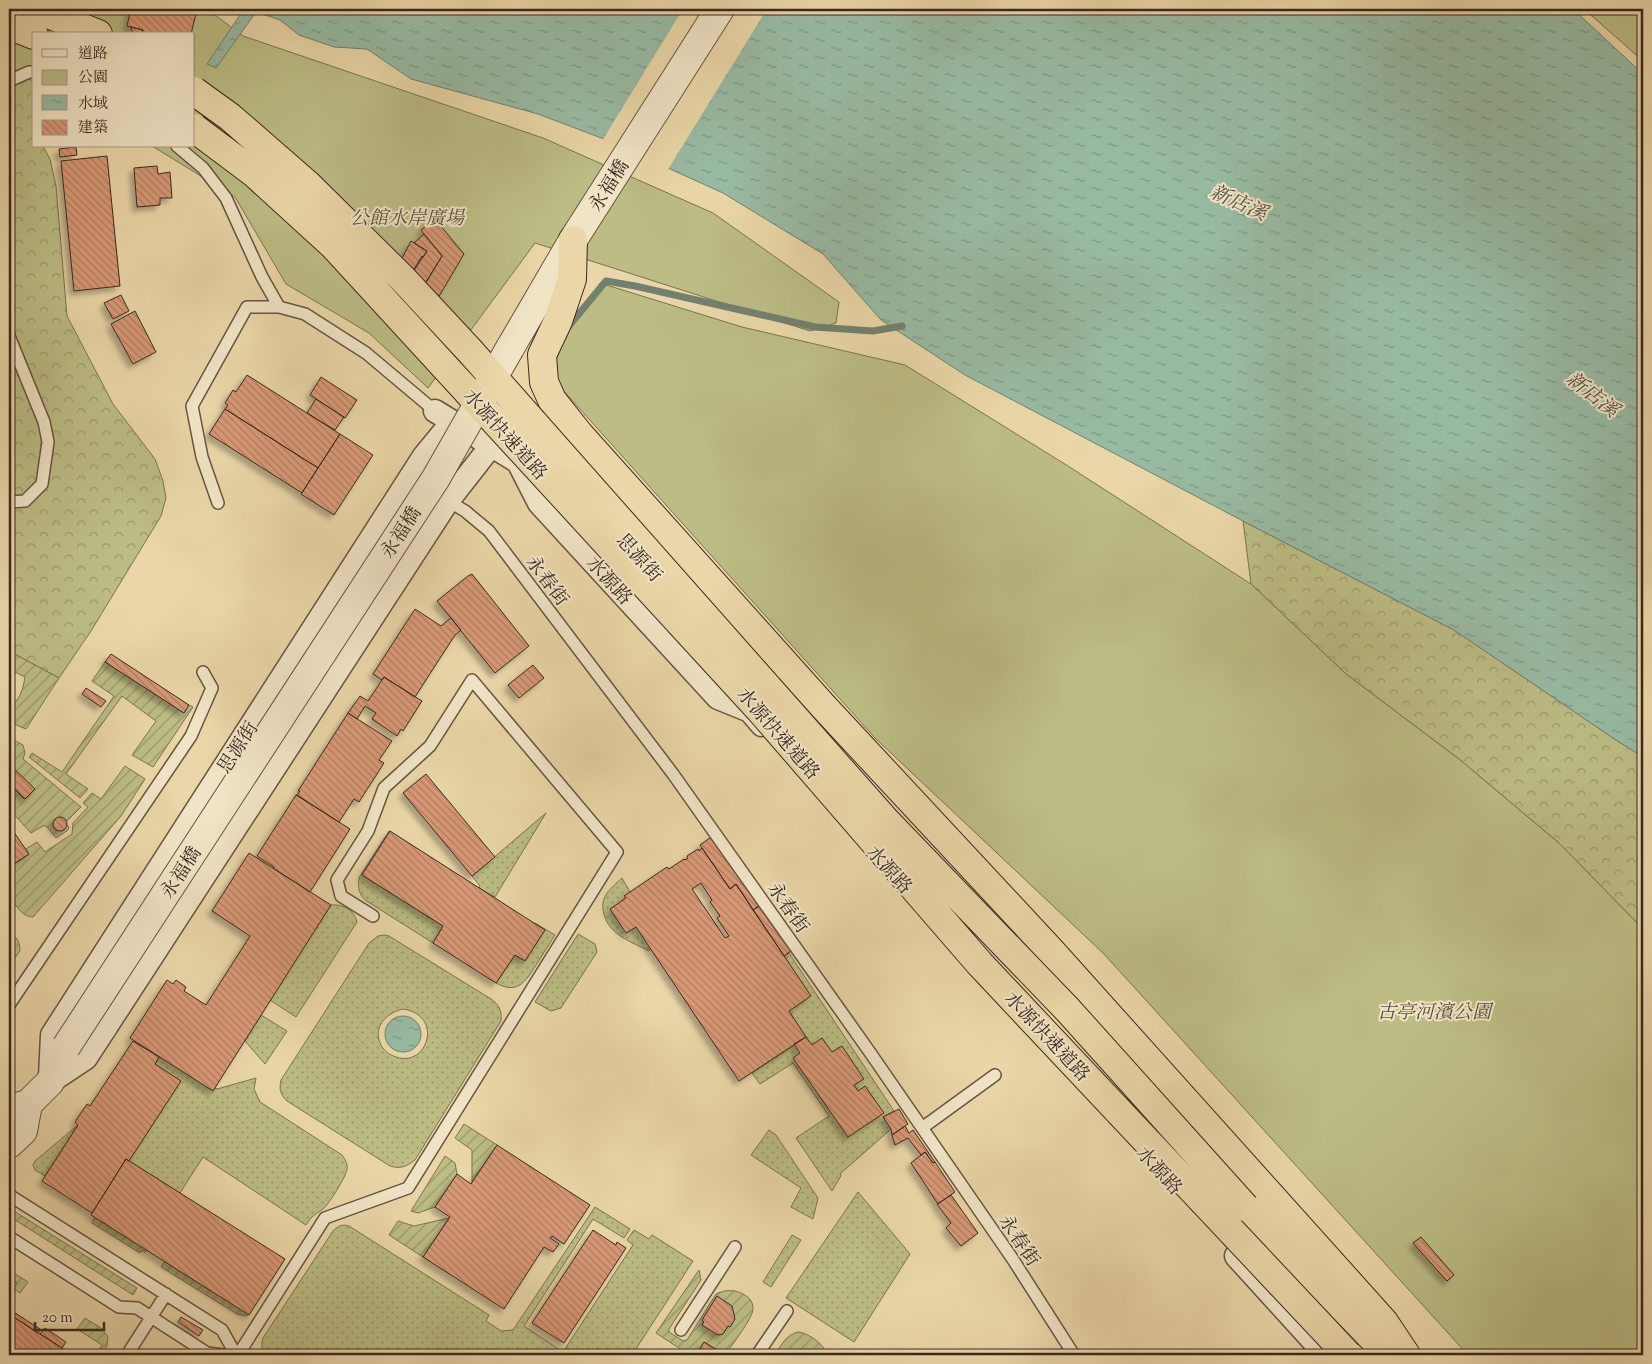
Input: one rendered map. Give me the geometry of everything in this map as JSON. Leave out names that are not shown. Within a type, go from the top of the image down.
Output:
[{"type":"highway","points":[[36,9],[93,32]]},
{"type":"highway","points":[[9,25],[32,34]]},
{"type":"highway","points":[[195,92],[230,117],[307,184],[403,279],[470,351],[886,821],[1068,1010],[1245,1207],[1389,1355]]},
{"type":"highway","name":"水源快速道路","points":[[195,129],[254,173],[334,246],[754,703],[980,964],[1348,1355]]},
{"type":"highway","points":[[573,240],[572,279],[558,321],[542,354],[544,382],[552,400],[586,442],[823,706],[1057,958],[1384,1322],[1406,1355]]},
{"type":"street","name":"永福橋","points":[[50,1082],[66,1047],[436,478],[573,240],[720,9]]},
{"type":"street","points":[[510,348],[504,386],[506,414],[507,423],[520,455],[712,668],[735,684]]},
{"type":"street","points":[[443,417],[518,462]]},
{"type":"street","name":"思源街","points":[[50,1082],[52,1035],[424,456],[443,417]]},
{"type":"street","points":[[9,1144],[23,1131],[18,1106],[86,1058],[448,501],[491,446]]},
{"type":"street","name":"思源街","points":[[518,462],[565,474],[728,654],[735,684],[750,711]]},
{"type":"street","name":"水源路","points":[[518,462],[539,502],[718,698],[750,711],[1326,1355]]},
{"type":"lane","points":[[9,81],[32,72]]},
{"type":"lane","points":[[179,148],[203,168],[226,198],[262,277],[279,307]]},
{"type":"lane","points":[[218,503],[202,457],[192,406],[246,307],[279,307],[305,314],[366,352],[443,417]]},
{"type":"lane","points":[[9,336],[44,422],[48,442],[42,484],[25,501],[9,502]]},
{"type":"lane","name":"永春街","points":[[448,501],[465,511],[489,531],[673,774],[869,1051],[1012,1258],[1074,1355]]},
{"type":"lane","points":[[9,1005],[191,736],[212,688],[203,672]]},
{"type":"lane","points":[[9,1195],[222,1330],[237,1355],[325,1218],[408,1188],[617,852],[472,680],[430,746],[384,788],[368,831],[337,880],[341,896],[373,916]]},
{"type":"lane","points":[[922,1128],[995,1075]]},
{"type":"lane","points":[[9,1237],[120,1307],[137,1308],[207,1353],[224,1355]]},
{"type":"lane","points":[[681,1330],[735,1247]]},
{"type":"lane","points":[[127,1355],[166,1294]]},
{"type":"lane","points":[[757,1355],[787,1311]]},
{"type":"green space","name":"公館水岸廣場","points":[[9,9],[207,9],[243,36],[543,138],[713,213],[839,302],[836,323],[810,331],[535,243],[428,388],[369,333],[286,284],[235,197],[155,148],[195,148],[195,32],[32,32],[32,79],[9,70]]},
{"type":"green space","points":[[1584,9],[1643,9],[1643,61]]},
{"type":"green space","points":[[9,73],[32,80],[32,148],[44,148],[50,159],[56,186],[67,316],[113,404],[155,459],[163,481],[166,498],[161,516],[91,631],[59,678],[9,651]]},
{"type":"green space","name":"古亭河濱公園","points":[[600,283],[742,327],[905,365],[1068,466],[1251,584],[1346,674],[1459,759],[1560,844],[1643,929],[1643,1355],[1468,1355],[1104,954],[875,738],[544,369]]},
{"type":"green space","points":[[1243,521],[1454,630],[1643,757],[1643,929],[1560,844],[1459,759],[1346,674],[1251,584]]},
{"type":"green space","points":[[9,651],[59,678],[26,729],[9,722],[9,709],[20,695],[25,677],[9,669]]},
{"type":"green space","points":[[105,662],[184,713],[189,705],[193,707],[153,767],[132,755],[156,721],[122,696],[66,774],[88,789],[80,798],[29,757],[32,753],[62,772],[114,696],[92,681]]},
{"type":"green space","points":[[9,737],[23,745],[25,753],[23,759],[81,807],[67,821],[61,817],[54,820],[53,827],[56,830],[63,831],[67,825],[69,827],[68,830],[56,838],[46,826],[31,833],[9,809],[9,783],[24,799],[35,789],[9,764]]},
{"type":"green space","points":[[125,766],[145,779],[121,816],[33,917],[21,912],[9,892],[9,867],[29,855],[26,849],[37,842],[45,852],[72,834],[73,823],[88,807],[83,803],[92,793],[101,799]]},
{"type":"green space","points":[[546,813],[495,897],[479,888],[480,886],[472,876]]},
{"type":"green space","points":[[389,831],[362,875],[443,926],[433,943],[365,900],[360,892],[358,886],[360,876]]},
{"type":"green space","points":[[622,878],[630,892],[651,949],[649,951],[616,933],[604,914],[604,898]]},
{"type":"green space","points":[[331,905],[348,909],[354,914],[357,922],[296,1017],[270,1000]]},
{"type":"green space","points":[[535,923],[555,935],[534,968],[526,980],[516,987],[504,987],[496,983],[515,955],[525,961],[545,930]]},
{"type":"green space","points":[[9,934],[18,940],[20,951],[9,966]]},
{"type":"green space","points":[[578,934],[595,944],[597,952],[561,1008],[551,1011],[535,1002]]},
{"type":"green space","points":[[378,936],[389,936],[491,999],[498,1006],[501,1014],[501,1021],[415,1160],[406,1166],[400,1167],[390,1166],[287,1101],[281,1094],[280,1089],[281,1080],[369,943]],"holes":[[[403,1009],[416,1013],[424,1021],[427,1030],[427,1039],[423,1048],[416,1055],[407,1058],[389,1054],[382,1047],[379,1038],[378,1032],[382,1022],[386,1017]]]},
{"type":"green space","points":[[789,953],[894,1111],[883,1117],[891,1129],[840,1174],[841,1176],[832,1191],[796,1138],[829,1116],[793,1063],[760,1084],[752,1073],[806,1037],[789,1011],[784,956]]},
{"type":"green space","points":[[261,1015],[287,1031],[265,1064],[245,1041]]},
{"type":"green space","points":[[159,1057],[217,1089],[256,1078],[254,1089],[260,1102],[342,1155],[347,1163],[346,1173],[326,1206],[312,1217],[306,1225],[203,1157],[180,1193],[129,1161],[155,1064]]},
{"type":"green space","points":[[464,1124],[497,1145],[472,1182],[472,1150],[455,1138]]},
{"type":"green space","points":[[78,1125],[45,1176],[35,1170],[33,1165],[35,1161]]},
{"type":"green space","points":[[769,1130],[776,1135],[818,1198],[813,1219],[791,1207],[801,1188],[751,1155]]},
{"type":"green space","points":[[445,1156],[455,1163],[457,1174],[435,1207],[418,1213],[411,1211]]},
{"type":"green space","points":[[858,1192],[910,1254],[854,1342],[786,1298]]},
{"type":"green space","points":[[595,1207],[630,1229],[624,1238],[593,1219],[524,1326],[563,1352],[633,1245],[627,1240],[634,1230],[649,1239],[652,1235],[693,1261],[632,1355],[265,1355],[263,1351],[263,1338],[333,1231],[340,1226],[349,1226],[489,1315],[486,1321],[501,1331],[513,1330]]},
{"type":"green space","points":[[9,1208],[137,1288],[133,1295],[9,1216]]},
{"type":"green space","points":[[95,1217],[147,1250],[145,1252],[142,1250],[140,1253],[92,1223]]},
{"type":"green space","points":[[449,1218],[423,1257],[389,1235],[398,1221],[414,1226]]},
{"type":"green space","points":[[792,1235],[801,1240],[771,1287],[763,1282]]},
{"type":"green space","points":[[165,1261],[248,1314],[247,1316],[237,1314],[161,1267]]},
{"type":"green space","points":[[9,1270],[28,1282],[20,1293],[14,1289],[17,1283],[9,1278]]},
{"type":"green space","points":[[699,1270],[701,1280],[669,1329],[669,1332],[683,1341],[687,1340],[716,1294],[729,1291],[740,1292],[747,1296],[753,1309],[746,1325],[725,1355],[704,1342],[696,1355],[687,1355],[656,1333]]},
{"type":"green space","points":[[85,1318],[101,1328],[108,1337],[107,1346],[101,1355],[96,1355],[102,1345],[77,1329]]},
{"type":"green space","points":[[798,1332],[816,1340],[826,1351],[827,1355],[775,1355],[787,1338]]},
{"type":"water","name":"新店溪","points":[[244,9],[1573,9],[1643,74],[1643,757],[1454,630],[965,375],[881,320],[823,254],[723,193],[604,139],[538,114],[411,79],[367,49],[334,47],[299,35],[280,20],[256,12],[216,68],[207,64]]},
{"type":"water","points":[[403,1016],[415,1022],[421,1034],[415,1046],[403,1052],[391,1046],[385,1034],[391,1022]]},
{"type":"pier","points":[[683,9],[767,9],[667,171],[602,141]]},
{"type":"building","points":[[131,9],[197,9],[191,32],[142,32],[143,30],[127,26]]},
{"type":"building","points":[[131,27],[143,30],[142,32],[132,32]]},
{"type":"building","points":[[76,148],[77,155],[60,157],[59,149]]},
{"type":"building","points":[[107,156],[120,286],[74,291],[61,161]]},
{"type":"building","points":[[157,166],[158,174],[170,172],[172,198],[160,198],[160,205],[137,207],[134,168]]},
{"type":"building","points":[[435,219],[464,254],[435,303],[419,294],[442,256],[421,230]]},
{"type":"building","points":[[424,234],[442,256],[420,292],[405,284],[427,251],[414,243]]},
{"type":"building","points":[[411,241],[427,251],[409,278],[399,264]]},
{"type":"building","points":[[121,295],[129,311],[113,319],[104,303]]},
{"type":"building","points":[[135,311],[156,352],[133,364],[111,324]]},
{"type":"building","points":[[247,375],[340,434],[318,468],[225,409],[228,405],[225,403],[233,390],[236,392]]},
{"type":"building","points":[[321,377],[357,400],[345,418],[310,395]]},
{"type":"building","points":[[316,399],[344,417],[335,430],[307,413]]},
{"type":"building","points":[[225,409],[318,468],[302,493],[209,434]]},
{"type":"building","points":[[340,434],[373,455],[334,515],[301,494]]},
{"type":"building","points":[[472,574],[529,646],[495,673],[437,601]]},
{"type":"building","points":[[415,609],[441,626],[451,618],[461,630],[455,635],[415,697],[384,677],[382,680],[373,674]]},
{"type":"building","points":[[111,654],[189,705],[184,713],[105,662]]},
{"type":"building","points":[[533,665],[544,678],[519,698],[508,685]]},
{"type":"building","points":[[384,677],[422,701],[403,731],[401,729],[397,736],[372,719],[376,713],[365,706],[357,719],[348,713],[360,696],[368,701]]},
{"type":"building","points":[[86,688],[106,701],[101,707],[82,694]]},
{"type":"building","points":[[348,713],[392,741],[379,760],[384,763],[359,802],[354,799],[339,822],[297,795]]},
{"type":"building","points":[[9,764],[35,789],[25,799],[9,783]]},
{"type":"building","points":[[426,774],[495,857],[472,876],[403,793]]},
{"type":"building","points":[[296,795],[350,829],[310,892],[257,856]]},
{"type":"building","points":[[57,817],[63,817],[67,824],[63,831],[57,831],[53,827],[53,821]]},
{"type":"building","points":[[9,825],[29,854],[9,867]]},
{"type":"building","points":[[390,831],[545,930],[525,961],[515,955],[496,983],[433,943],[443,926],[362,875]]},
{"type":"building","points":[[714,835],[762,904],[753,910],[736,884],[730,889],[700,845]]},
{"type":"building","points":[[702,848],[730,889],[736,884],[811,996],[789,1011],[806,1037],[739,1081],[636,927],[626,933],[610,909],[626,898],[624,896],[667,867],[669,869],[688,858],[687,856],[698,849],[699,851]],"holes":[[[701,883],[712,900],[710,902],[720,916],[717,918],[729,936],[725,938],[692,889]]]},
{"type":"building","points":[[249,853],[331,905],[213,1091],[130,1038],[167,980],[173,984],[176,980],[186,987],[184,991],[206,1005],[250,936],[212,911]]},
{"type":"building","points":[[762,904],[795,948],[784,956],[753,910]]},
{"type":"building","points":[[806,1037],[812,1045],[822,1038],[832,1052],[842,1046],[864,1079],[854,1085],[858,1091],[865,1086],[884,1113],[848,1137],[793,1058],[800,1053],[794,1044]]},
{"type":"building","points":[[133,1041],[159,1057],[155,1064],[181,1081],[129,1161],[126,1159],[92,1213],[42,1181],[78,1125],[75,1122],[87,1104],[90,1106]]},
{"type":"building","points":[[899,1109],[908,1124],[892,1135],[891,1129],[883,1117]]},
{"type":"building","points":[[905,1126],[909,1133],[913,1130],[935,1162],[933,1163],[925,1152],[921,1155],[908,1138],[895,1145],[892,1135]]},
{"type":"building","points":[[497,1145],[590,1205],[564,1244],[552,1236],[550,1238],[559,1244],[553,1252],[544,1247],[504,1309],[423,1257],[450,1217],[435,1207],[457,1174],[471,1184]]},
{"type":"building","points":[[925,1152],[933,1163],[935,1162],[955,1192],[938,1204],[911,1163]]},
{"type":"building","points":[[126,1159],[285,1259],[249,1315],[91,1215]]},
{"type":"building","points":[[951,1195],[978,1233],[961,1246],[946,1228],[951,1223],[937,1204]]},
{"type":"building","points":[[593,1230],[616,1245],[617,1242],[626,1248],[564,1343],[532,1323]]},
{"type":"building","points":[[1421,1237],[1454,1275],[1447,1281],[1413,1243]]},
{"type":"building","points":[[717,1296],[732,1306],[735,1319],[723,1334],[718,1335],[702,1325],[704,1322],[702,1320]]},
{"type":"building","points":[[9,1309],[40,1329],[38,1333],[9,1314]]},
{"type":"building","points":[[9,1314],[62,1348],[69,1355],[9,1355]]},
{"type":"building","points":[[181,1317],[203,1330],[199,1336],[178,1322]]},
{"type":"building","points":[[45,1328],[66,1342],[62,1348],[40,1334]]},
{"type":"building","points":[[704,1342],[725,1355],[696,1355]]},
{"type":"waterway","points":[[568,327],[606,281],[815,327],[873,331],[902,326]]}]
